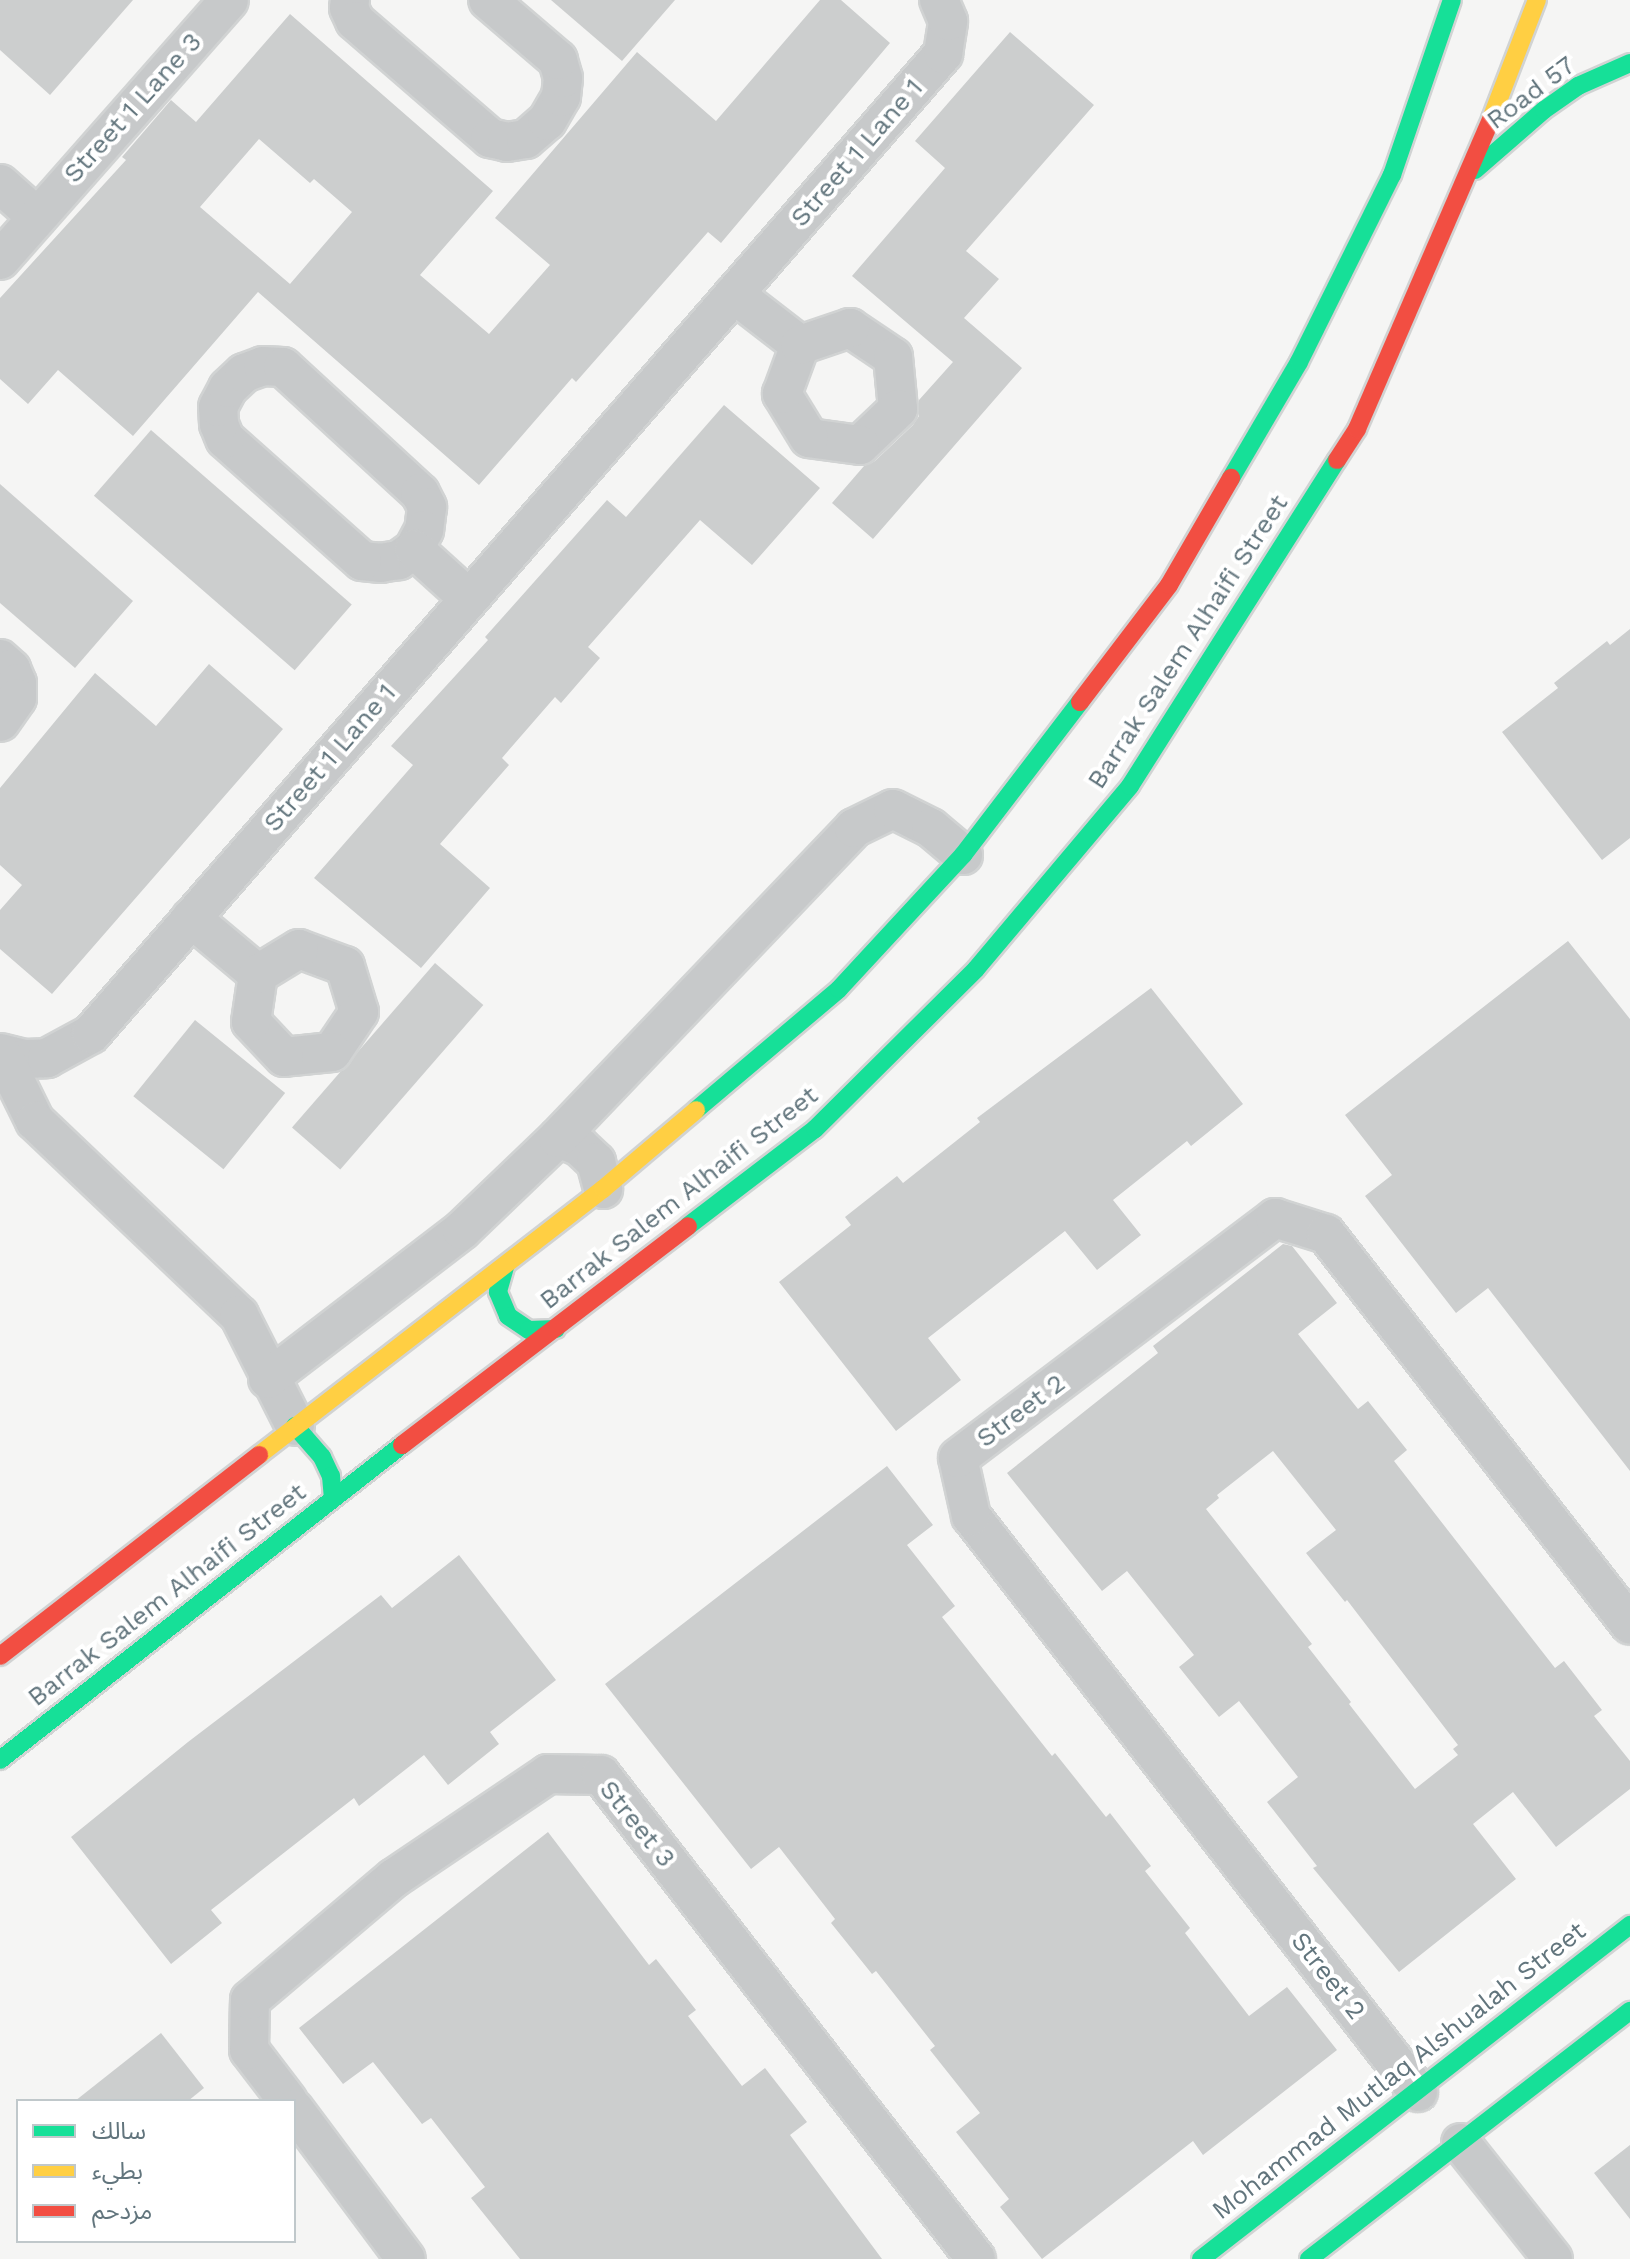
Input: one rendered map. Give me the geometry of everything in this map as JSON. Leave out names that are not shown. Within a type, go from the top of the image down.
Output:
[{"type":"main road","name":"Barrak Salem Alhaifi Street","points":[[0,1656],[603,1189],[839,989],[963,855],[1169,585],[1299,362],[1392,175],[1452,0]]},
{"type":"main road","name":"Barrak Salem Alhaifi Street","points":[[0,1760],[333,1498],[815,1129],[976,969],[1130,786],[1357,429],[1470,174],[1537,0]]},
{"type":"main road","name":"Road 57","points":[[1470,174],[1578,86],[1630,63]]},
{"type":"main road","points":[[505,1267],[498,1292],[508,1316],[529,1330],[556,1329]]},
{"type":"main road","points":[[295,1426],[322,1457],[331,1476],[333,1498]]},
{"type":"main road","name":"Mohammad Mutlaq Alshualah Street","points":[[1201,2259],[1630,1925]]},
{"type":"main road","points":[[1570,1969],[1596,1975]]},
{"type":"main road","points":[[1608,2028],[1613,1999]]},
{"type":"main road","points":[[1309,2259],[1630,2011]]},
{"type":"street","name":"Street 1 Lane 3","points":[[0,260],[229,0]]},
{"type":"street","points":[[350,0],[349,8],[355,21],[490,138],[507,142],[526,139],[547,121],[561,97],[563,78],[558,60],[488,0]]},
{"type":"street","name":"Street 1 Lane 1","points":[[1,1053],[24,1059],[47,1058],[91,1034],[943,54],[948,21],[939,0]]},
{"type":"street","points":[[0,184],[37,217]]},
{"type":"street","points":[[734,294],[800,345]]},
{"type":"street","points":[[263,366],[283,367],[420,493],[427,507],[424,530],[414,549],[399,560],[381,563],[362,561],[225,439],[219,424],[218,407],[228,388],[244,373],[263,366]]},
{"type":"street","points":[[414,549],[468,598]]},
{"type":"street","points":[[0,659],[11,669],[17,683],[17,698],[0,722]]},
{"type":"street","points":[[268,1379],[462,1230],[558,1138],[854,828],[893,809],[931,828],[963,855]]},
{"type":"street","points":[[191,918],[258,974]]},
{"type":"street","points":[[1,1053],[35,1121],[239,1315],[268,1379],[295,1426]]},
{"type":"street","points":[[558,1138],[580,1147],[596,1162],[603,1189]]},
{"type":"street","name":"Street 2","points":[[1418,2092],[971,1516],[958,1458],[1275,1218],[1326,1234],[1630,1625]]},
{"type":"street","name":"Street 3","points":[[286,2099],[249,2050],[250,2000],[394,1878],[548,1774],[601,1775],[976,2259]]},
{"type":"street","points":[[296,2112],[406,2259]]},
{"type":"street","points":[[1461,2143],[1553,2259]]},
{"type":"building","points":[[0,0],[133,0],[50,95],[0,50]]},
{"type":"building","points":[[551,0],[675,0],[622,61]]},
{"type":"building","points":[[820,0],[841,0],[890,43],[721,243],[708,232],[576,382],[572,378],[479,485],[258,292],[133,436],[58,370],[28,404],[0,379],[0,298],[126,160],[122,157],[171,100],[196,122],[290,14],[493,191],[420,275],[489,334],[550,265],[495,218],[637,52],[716,121]],"holes":[[[259,139],[310,183],[314,179],[352,212],[290,284],[200,207]]]},
{"type":"building","points":[[1010,32],[1094,105],[966,251],[999,279],[964,318],[1022,368],[873,539],[832,503],[864,466],[875,461],[913,425],[919,416],[919,400],[953,362],[852,276],[945,168],[915,141]]},
{"type":"building","points":[[724,405],[820,488],[752,565],[700,520],[588,647],[600,658],[561,703],[555,697],[502,758],[509,765],[440,844],[490,888],[421,968],[314,878],[413,765],[391,746],[488,640],[485,637],[607,500],[626,517]]},
{"type":"building","points":[[151,430],[352,605],[295,670],[94,496]]},
{"type":"building","points":[[0,484],[133,601],[75,668],[0,603]]},
{"type":"building","points":[[1630,629],[1630,838],[1602,860],[1502,732],[1558,688],[1554,683],[1607,641],[1610,645]]},
{"type":"building","points":[[209,664],[283,729],[52,994],[0,949],[0,910],[22,885],[0,865],[0,788],[95,673],[156,726]]},
{"type":"building","points":[[1568,941],[1630,1019],[1630,1471],[1488,1288],[1456,1313],[1365,1196],[1392,1175],[1345,1115]]},
{"type":"building","points":[[435,963],[483,1005],[340,1170],[292,1128]]},
{"type":"building","points":[[1151,988],[1243,1104],[1191,1146],[1187,1141],[1113,1200],[1141,1235],[1097,1270],[1065,1231],[928,1338],[961,1380],[896,1431],[779,1282],[851,1225],[845,1217],[897,1176],[903,1183],[980,1122],[977,1118]]},
{"type":"building","points":[[195,1020],[285,1093],[223,1169],[133,1096]]},
{"type":"building","points":[[1283,1244],[1292,1246],[1337,1303],[1298,1334],[1358,1409],[1368,1401],[1407,1450],[1394,1461],[1555,1668],[1564,1661],[1602,1710],[1594,1716],[1630,1761],[1630,1789],[1556,1847],[1513,1792],[1473,1824],[1516,1879],[1399,1972],[1313,1868],[1317,1866],[1267,1802],[1298,1777],[1239,1701],[1219,1717],[1179,1667],[1194,1655],[1127,1571],[1102,1591],[1007,1473],[1158,1353],[1153,1346]],"holes":[[[1273,1451],[1336,1530],[1306,1553],[1345,1602],[1347,1600],[1458,1745],[1453,1749],[1458,1755],[1415,1789],[1308,1647],[1312,1644],[1206,1509],[1219,1498],[1217,1495]]]},
{"type":"building","points":[[887,1466],[933,1525],[907,1545],[955,1606],[942,1617],[1052,1756],[1055,1753],[1106,1817],[1110,1813],[1151,1866],[1145,1871],[1190,1928],[1185,1933],[1249,2016],[1287,1987],[1337,2050],[1203,2155],[1193,2141],[1042,2259],[1000,2207],[1009,2199],[956,2132],[980,2113],[930,2050],[935,2046],[876,1971],[872,1974],[831,1923],[835,1919],[779,1847],[751,1869],[605,1684]]},
{"type":"building","points":[[459,1555],[556,1680],[490,1732],[499,1744],[448,1785],[424,1755],[359,1806],[354,1798],[211,1910],[222,1923],[171,1964],[71,1837],[188,1742],[381,1595],[392,1608]]},
{"type":"building","points":[[548,1832],[649,1965],[656,1959],[696,2010],[688,2016],[742,2086],[765,2068],[807,2122],[790,2135],[882,2259],[520,2259],[471,2198],[485,2187],[431,2118],[422,2124],[373,2062],[343,2084],[299,2028]]},
{"type":"building","points":[[161,2033],[204,2088],[190,2099],[78,2099]]},
{"type":"building","points":[[1630,2145],[1630,2219],[1594,2173]]},
{"type":"traffic: fast","points":[[1231,478],[1299,362],[1392,175],[1452,0]]},
{"type":"traffic: fast","points":[[1475,170],[1544,110],[1578,86],[1630,63]]},
{"type":"traffic: fast","points":[[688,1226],[815,1129],[976,969],[1130,786],[1337,460]]},
{"type":"traffic: fast","points":[[696,1110],[839,989],[963,855],[1080,702]]},
{"type":"traffic: fast","points":[[505,1267],[498,1292],[508,1316],[529,1330],[556,1329]]},
{"type":"traffic: fast","points":[[295,1426],[322,1457],[331,1476],[333,1498]]},
{"type":"traffic: fast","points":[[0,1760],[402,1445]]},
{"type":"traffic: fast","points":[[1201,2259],[1630,1925]]},
{"type":"traffic: fast","points":[[1309,2259],[1630,2011]]},
{"type":"traffic: slow","points":[[1491,119],[1537,0]]},
{"type":"traffic: slow","points":[[259,1455],[603,1189],[696,1110]]},
{"type":"traffic: jam","points":[[1337,460],[1357,429],[1491,119]]},
{"type":"traffic: jam","points":[[1080,702],[1169,585],[1231,478]]},
{"type":"traffic: jam","points":[[402,1445],[688,1226]]},
{"type":"traffic: jam","points":[[0,1656],[259,1455]]}]
